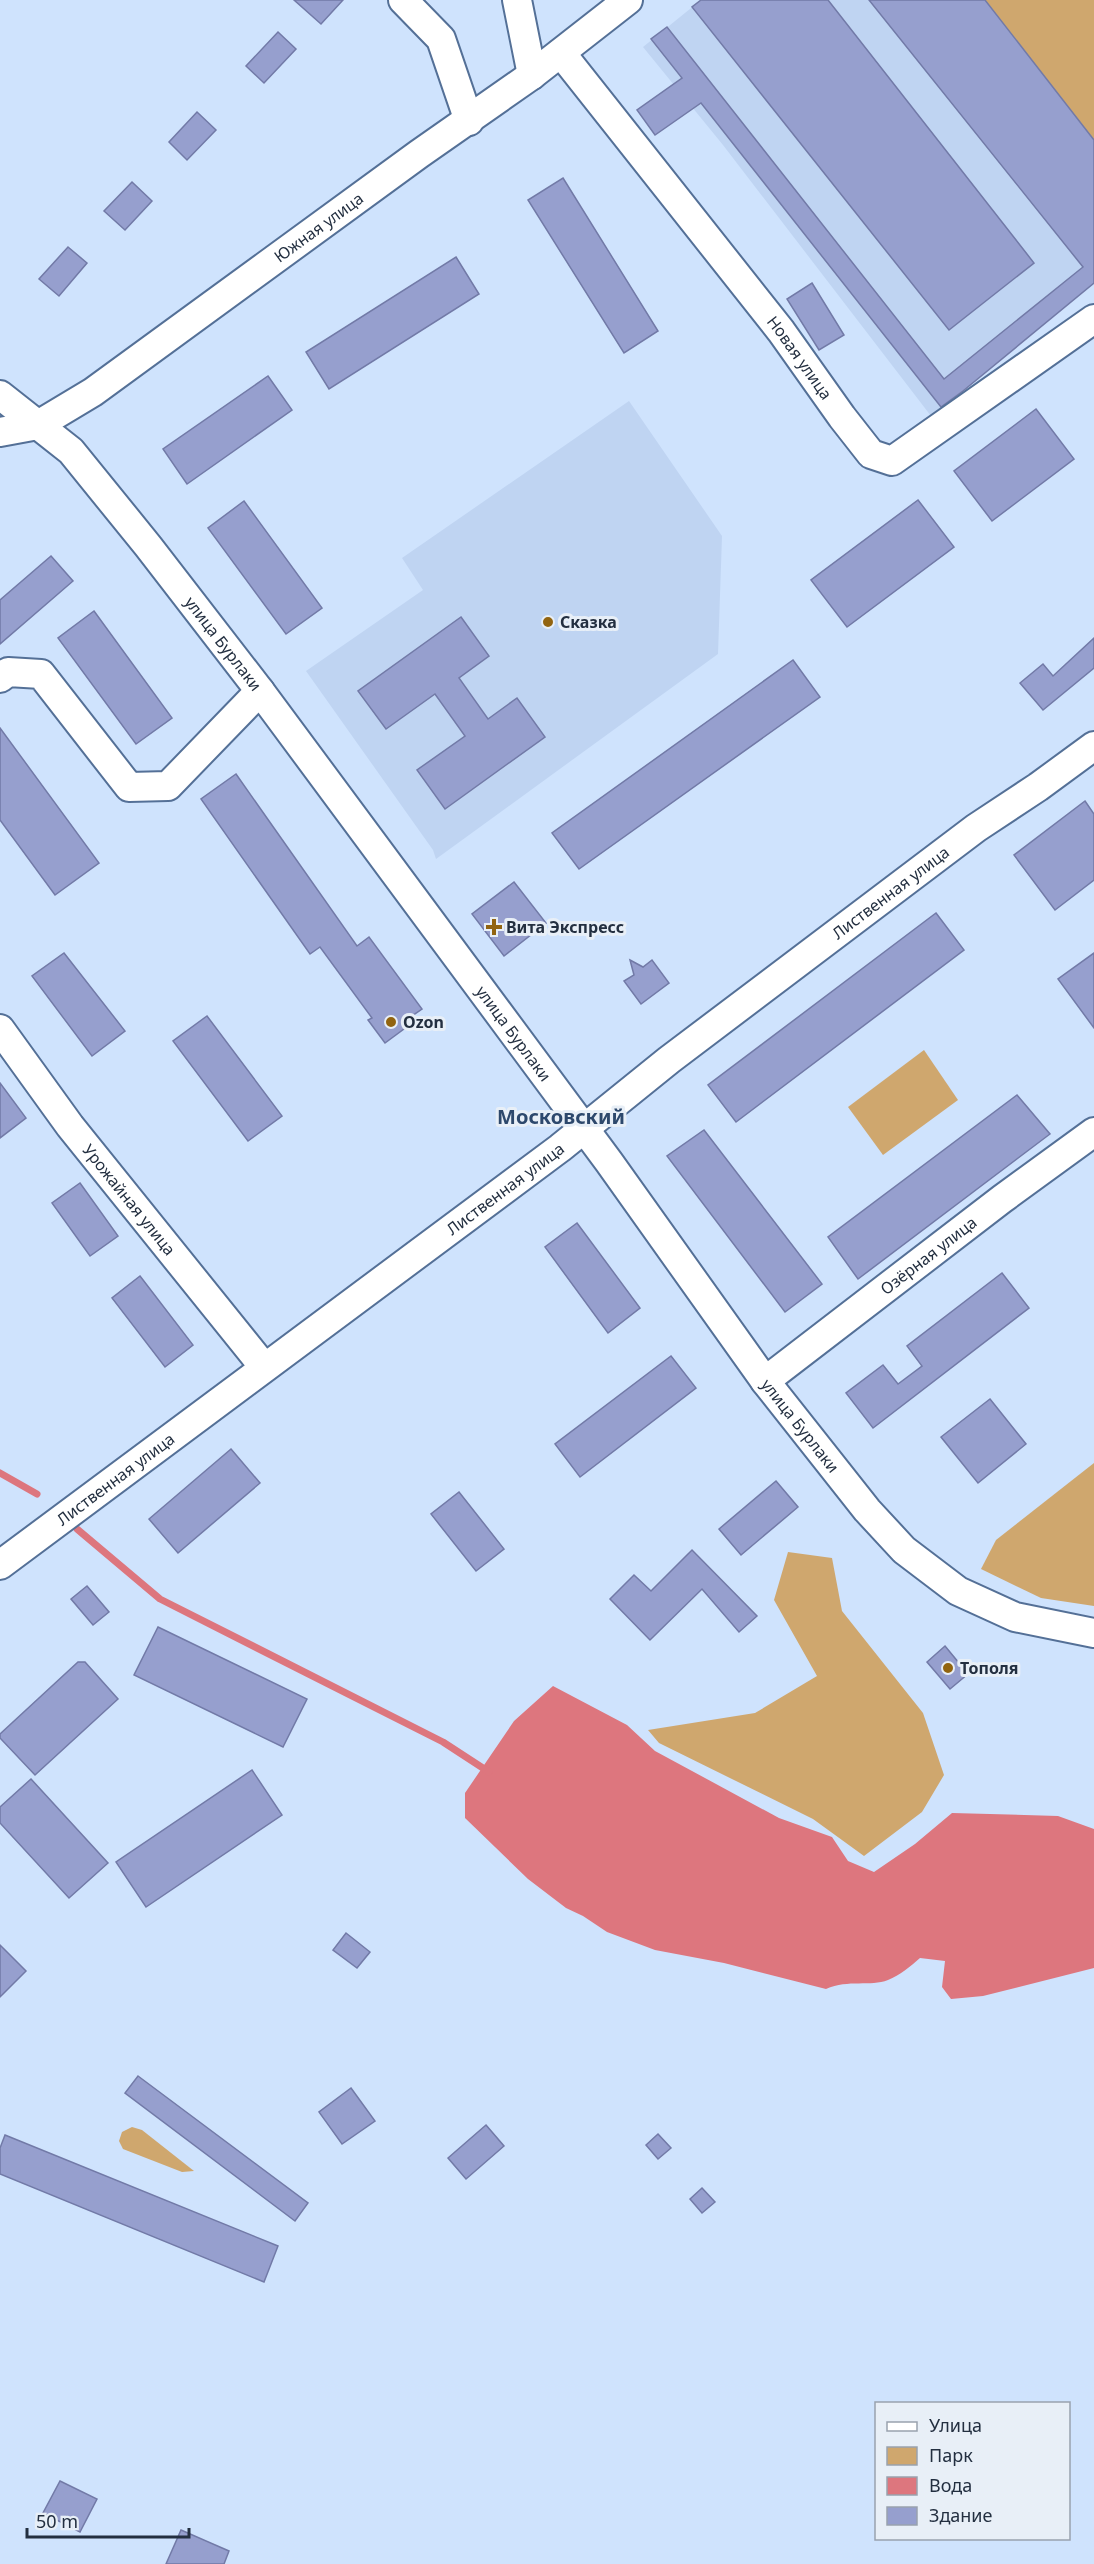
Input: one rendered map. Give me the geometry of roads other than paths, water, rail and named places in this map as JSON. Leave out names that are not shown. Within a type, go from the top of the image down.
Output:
[{"type":"street","points":[[403,0],[441,39],[469,121]]},
{"type":"street","points":[[517,0],[532,75]]},
{"type":"street","name":"Южная улица","points":[[0,432],[38,425],[93,392],[419,154],[532,75],[628,0]]},
{"type":"street","name":"Новая улица","points":[[561,53],[781,331],[871,454],[891,461],[1094,319]]},
{"type":"street","name":"улица Бурлаки","points":[[0,395],[71,451],[148,546],[260,691],[584,1128],[765,1382],[867,1510],[904,1550],[935,1575],[979,1602],[1016,1617],[1094,1633]]},
{"type":"street","points":[[0,678],[8,672],[41,674],[129,787],[168,786],[260,691]]},
{"type":"street","name":"Лиственная улица","points":[[0,1565],[560,1148],[669,1060],[976,828],[1094,746]]},
{"type":"street","name":"Урожайная улица","points":[[0,1029],[70,1126],[264,1367]]},
{"type":"street","name":"Озёрная улица","points":[[765,1382],[973,1221],[1094,1132]]},
{"type":"water","points":[[553,1686],[627,1725],[655,1751],[779,1818],[832,1837],[848,1861],[874,1872],[915,1844],[952,1813],[1058,1816],[1094,1829],[1094,1968],[983,1996],[951,1999],[942,1987],[945,1961],[920,1958],[897,1976],[888,1980],[843,1984],[826,1989],[724,1963],[655,1950],[607,1932],[566,1908],[528,1879],[465,1818],[465,1793],[514,1721]]},
{"type":"waterway","points":[[0,1473],[37,1494]]},
{"type":"waterway","points":[[77,1529],[160,1599],[443,1742],[489,1772]]},
{"type":"place","name":"Сказка","points":[[548,622]]},
{"type":"place","name":"Вита Экспресс","points":[[494,927]]},
{"type":"place","name":"Ozon","points":[[391,1022]]},
{"type":"place","name":"Тополя","points":[[948,1668]]},
{"type":"district","name":"Московский","points":[[561,1117]]}]
